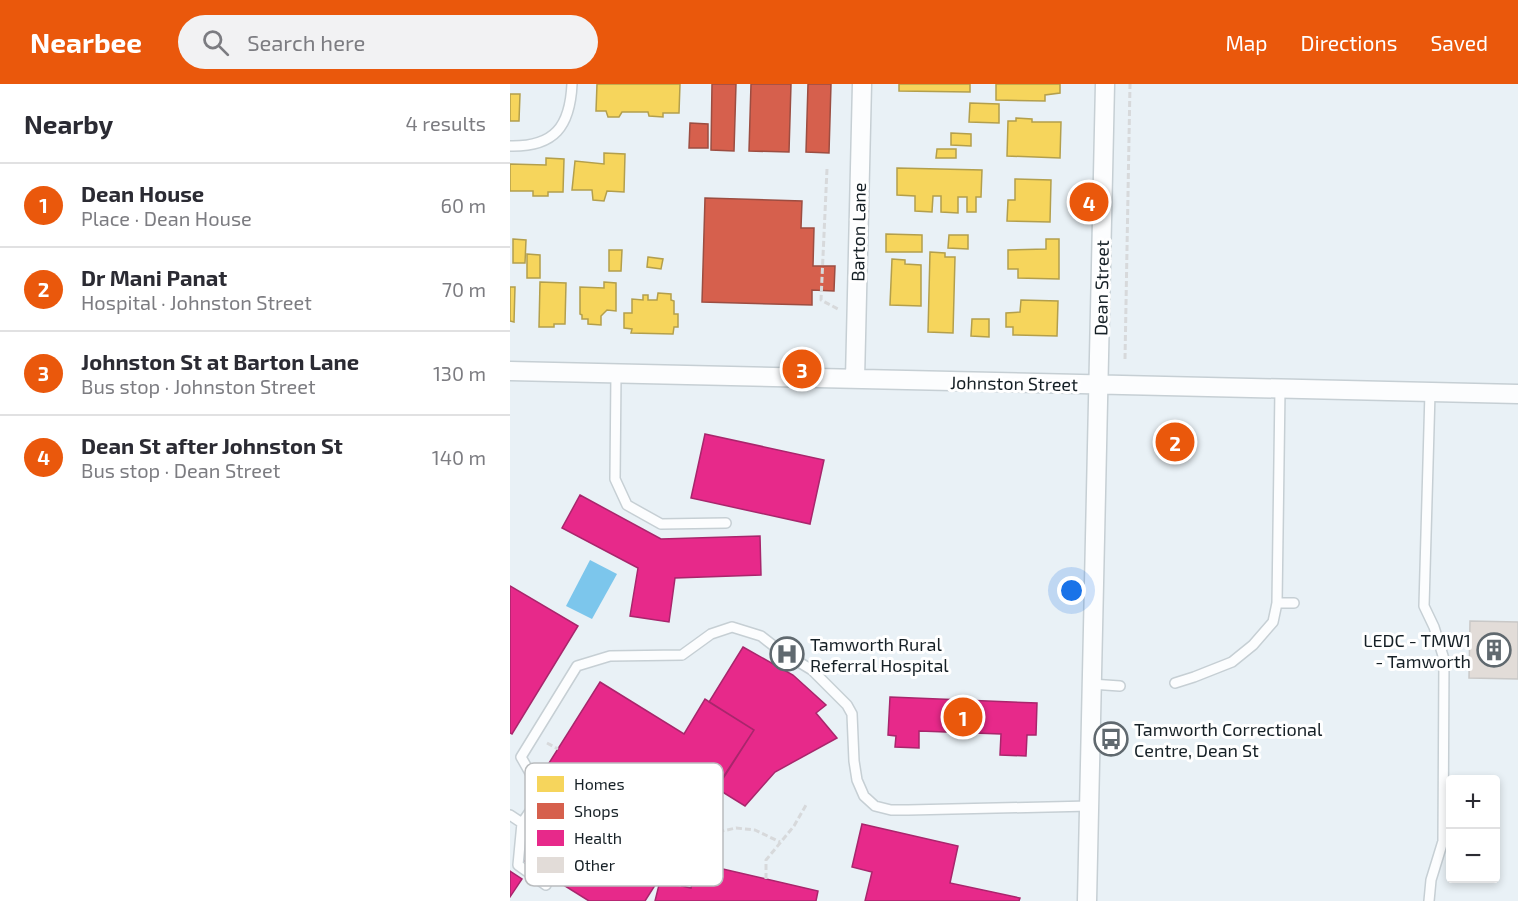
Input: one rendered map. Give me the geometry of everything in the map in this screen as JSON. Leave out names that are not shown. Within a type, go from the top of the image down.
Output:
[{"type":"street","name":"Barton Lane","points":[[855,379],[862,84]]},
{"type":"street","name":"Dean Street","points":[[1087,901],[1105,84]]},
{"type":"street","name":"Johnston Street","points":[[510,371],[1518,394]]},
{"type":"lane","points":[[510,146],[526,146],[542,141],[559,131],[571,106],[572,84]]},
{"type":"lane","points":[[616,373],[615,479],[627,505],[661,524],[726,523]]},
{"type":"lane","points":[[1175,682],[1232,662],[1253,645],[1273,622],[1277,603],[1280,389]]},
{"type":"lane","points":[[1429,901],[1431,880],[1443,841],[1444,682],[1444,659],[1434,627],[1424,606],[1430,392]]},
{"type":"lane","points":[[1277,603],[1294,603]]},
{"type":"lane","points":[[520,757],[577,666],[610,656],[682,656],[711,634],[732,627],[761,636],[812,670],[838,694],[852,714],[857,780],[864,796],[875,806],[891,810],[908,810],[1090,806]]},
{"type":"lane","points":[[1091,684],[1120,686]]},
{"type":"lane","points":[[510,751],[520,757],[525,765]]},
{"type":"lane","points":[[510,815],[522,823]]},
{"type":"lane","points":[[525,819],[522,823],[518,866],[525,871]]},
{"type":"path","points":[[1125,359],[1131,84]]},
{"type":"path","points":[[827,169],[821,300],[838,309],[838,318]]},
{"type":"path","points":[[766,879],[766,860],[794,826],[806,805]]},
{"type":"path","points":[[723,830],[736,828],[755,830],[780,842]]},
{"type":"water","points":[[590,560],[617,574],[592,619],[566,606]]},
{"type":"building: Homes","points":[[597,84],[680,84],[679,113],[663,113],[663,117],[649,116],[648,112],[622,112],[619,117],[608,117],[606,111],[596,111]]},
{"type":"building: Homes","points":[[899,84],[970,84],[970,92],[899,91]]},
{"type":"building: Homes","points":[[996,84],[1060,84],[1060,93],[1045,95],[1045,101],[996,100]]},
{"type":"building: Homes","points":[[510,94],[520,94],[519,121],[510,121]]},
{"type":"building: Homes","points":[[970,103],[999,104],[999,123],[969,122]]},
{"type":"building: Homes","points":[[1016,118],[1032,119],[1032,122],[1061,122],[1060,158],[1007,156],[1008,121],[1016,121]]},
{"type":"building: Homes","points":[[951,133],[971,134],[971,146],[951,145]]},
{"type":"building: Homes","points":[[937,149],[956,149],[956,158],[936,158]]},
{"type":"building: Homes","points":[[604,153],[625,154],[624,192],[607,191],[604,201],[593,200],[592,190],[572,190],[575,161],[604,164]]},
{"type":"building: Homes","points":[[546,158],[564,159],[563,192],[548,192],[548,196],[533,196],[533,191],[510,191],[510,164],[546,165]]},
{"type":"building: Homes","points":[[897,168],[982,170],[981,197],[976,197],[976,212],[967,212],[967,197],[958,197],[958,213],[941,212],[941,196],[933,196],[932,212],[915,211],[915,196],[897,195]]},
{"type":"building: Homes","points":[[1015,179],[1051,180],[1050,222],[1007,221],[1008,200],[1015,200]]},
{"type":"building: Homes","points":[[886,234],[922,235],[922,252],[886,252]]},
{"type":"building: Homes","points":[[949,235],[968,235],[968,249],[948,248]]},
{"type":"building: Homes","points":[[513,239],[526,240],[525,263],[513,263]]},
{"type":"building: Homes","points":[[1046,239],[1059,239],[1059,279],[1018,278],[1018,269],[1008,269],[1008,250],[1046,249]]},
{"type":"building: Homes","points":[[609,250],[622,250],[621,271],[609,271]]},
{"type":"building: Homes","points":[[930,252],[945,253],[945,257],[955,257],[953,333],[928,332]]},
{"type":"building: Homes","points":[[527,254],[540,255],[540,278],[527,278]]},
{"type":"building: Homes","points":[[648,257],[663,259],[661,269],[647,267]]},
{"type":"building: Homes","points":[[892,259],[905,260],[905,264],[921,265],[921,306],[890,305]]},
{"type":"building: Homes","points":[[540,282],[566,283],[565,324],[539,327]]},
{"type":"building: Homes","points":[[604,282],[616,283],[616,311],[607,310],[601,316],[601,325],[588,324],[588,319],[582,319],[580,314],[580,287],[604,288]]},
{"type":"building: Homes","points":[[510,287],[515,287],[514,322],[510,321]]},
{"type":"building: Homes","points":[[658,293],[671,294],[671,300],[674,301],[674,314],[678,314],[678,327],[674,327],[673,334],[631,333],[632,329],[624,328],[624,313],[632,313],[632,299],[643,300],[643,295],[648,295],[648,300],[657,300]]},
{"type":"building: Homes","points":[[1021,300],[1058,301],[1057,336],[1013,335],[1013,327],[1006,327],[1006,313],[1020,312]]},
{"type":"building: Homes","points":[[972,319],[989,319],[989,337],[971,336]]},
{"type":"building: Shops","points":[[712,84],[736,84],[734,151],[711,150]]},
{"type":"building: Shops","points":[[751,84],[791,84],[789,152],[749,151]]},
{"type":"building: Shops","points":[[808,84],[831,84],[829,153],[806,152]]},
{"type":"building: Shops","points":[[690,123],[708,124],[708,148],[689,148]]},
{"type":"building: Shops","points":[[705,198],[802,201],[801,228],[814,228],[813,266],[835,266],[834,291],[812,290],[812,305],[702,302]]},
{"type":"building: Health","points":[[705,434],[824,460],[810,524],[691,498]]},
{"type":"building: Health","points":[[580,495],[661,539],[760,536],[761,575],[675,578],[669,622],[630,616],[638,568],[562,528]]},
{"type":"building: Health","points":[[510,586],[578,626],[512,734],[510,733]]},
{"type":"building: Health","points":[[743,647],[793,675],[826,705],[816,713],[837,738],[775,772],[745,806],[723,792],[723,777],[754,730],[709,702]]},
{"type":"building: Health","points":[[600,682],[684,734],[705,699],[754,730],[723,779],[723,763],[549,763]]},
{"type":"building: Health","points":[[890,697],[1037,703],[1036,735],[1027,735],[1026,756],[1000,755],[1001,734],[919,731],[919,748],[895,747],[896,736],[888,735]]},
{"type":"building: Health","points":[[862,824],[958,846],[950,883],[1020,898],[1019,901],[865,901],[872,872],[852,867]]},
{"type":"building: Health","points":[[723,869],[818,891],[816,901],[655,901],[659,886],[691,888],[691,886],[723,886]]},
{"type":"building: Health","points":[[510,871],[522,879],[510,897]]},
{"type":"building: Health","points":[[565,886],[655,886],[645,901],[589,901]]},
{"type":"building: Other","name":"LEDC - TMW1 - Tamworth","points":[[1470,621],[1518,622],[1518,679],[1469,678]]},
{"type":"place","name":"Dean St after Johnston St","points":[[1089,202]]},
{"type":"place","name":"Johnston St at Barton Lane","points":[[802,369]]},
{"type":"place","name":"Dr Mani Panat","points":[[1175,442]]},
{"type":"place","name":"LEDC - TMW1 - Tamworth","points":[[1494,650]]},
{"type":"place","name":"Tamworth Rural Referral Hospital","points":[[787,654]]},
{"type":"place","name":"Dean House","points":[[963,717]]},
{"type":"place","name":"Tamworth Correctional Centre, Dean St","points":[[1111,739]]}]
